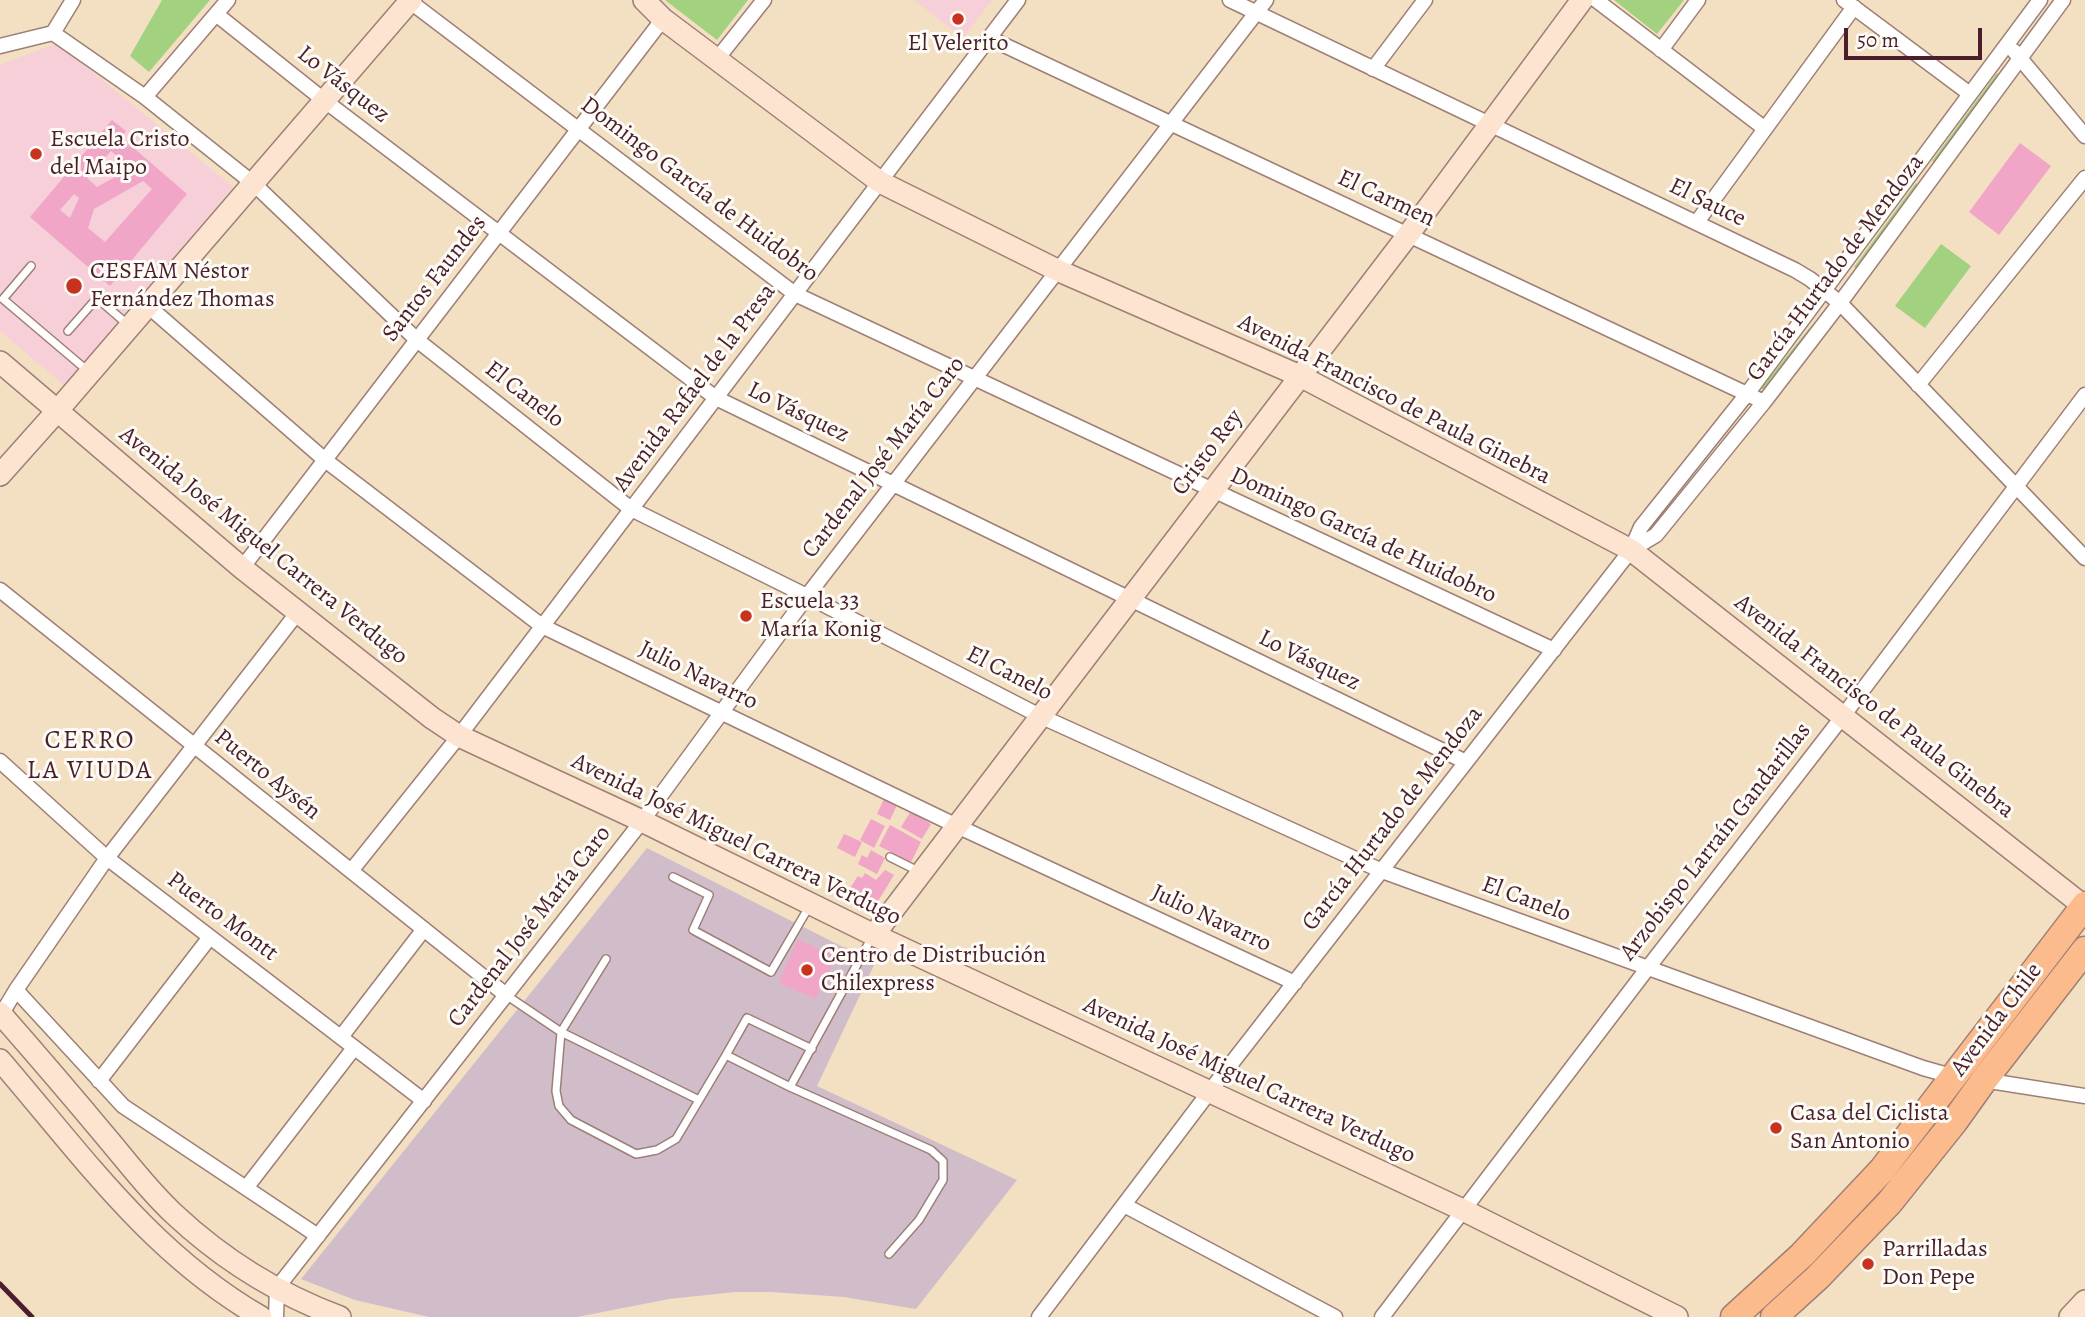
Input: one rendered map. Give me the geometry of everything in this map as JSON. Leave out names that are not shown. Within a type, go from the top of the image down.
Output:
[{"type":"highway","name":"Avenida Chile","points":[[1734,1317],[1802,1255],[1897,1152],[2085,906]]},
{"type":"highway","name":"Avenida Chile","points":[[1774,1317],[1827,1268],[1889,1203],[2085,950]]},
{"type":"street","points":[[0,46],[53,33],[74,0]]},
{"type":"street","points":[[145,97],[228,0]]},
{"type":"street","name":"Avenida Francisco de Paula Ginebra","points":[[644,0],[663,19],[880,182],[1057,270],[1300,376],[1631,550],[2085,906]]},
{"type":"street","points":[[717,59],[764,0]]},
{"type":"street","name":"Avenida Rafael de la Presa","points":[[351,871],[459,736],[1018,0]]},
{"type":"street","name":"El Sauce","points":[[1230,0],[1795,270],[1840,303],[2085,558]]},
{"type":"street","name":"Cardenal José María Caro","points":[[277,1288],[642,821],[892,484],[1266,0]]},
{"type":"street","points":[[1373,69],[1425,0]]},
{"type":"street","name":"Cristo Rey","points":[[874,935],[1408,234],[1582,0]]},
{"type":"street","points":[[1596,0],[1764,128]]},
{"type":"street","points":[[1661,50],[1698,0]]},
{"type":"street","name":"García Hurtado de Mendoza","points":[[1039,1317],[1210,1091],[1631,550],[1641,527],[1747,394],[2040,0]]},
{"type":"street","name":"García Hurtado de Mendoza","points":[[1631,550],[1656,535],[1764,402],[2063,0]]},
{"type":"street","points":[[0,474],[91,373],[409,1]]},
{"type":"street","name":"Domingo García de Huidobro","points":[[409,1],[794,294],[1554,650]]},
{"type":"street","points":[[1697,222],[1849,4],[1970,94]]},
{"type":"street","name":"Lo Vásquez","points":[[216,14],[325,101],[716,398],[1466,762]]},
{"type":"street","name":"Santos Faundes","points":[[242,568],[663,19]]},
{"type":"street","name":"El Canelo","points":[[53,33],[145,97],[254,184],[417,340],[631,509],[1040,716],[1382,870],[1647,969],[1953,1077],[2085,1096]]},
{"type":"street","name":"El Carmen","points":[[989,38],[1764,402]]},
{"type":"street","points":[[2008,44],[2085,136]]},
{"type":"street","points":[[1918,385],[2085,178]]},
{"type":"street","name":"Julio Navarro","points":[[148,306],[325,460],[542,626],[957,826],[1294,983]]},
{"type":"street","name":"Avenida José Miguel Carrera Verdugo","points":[[0,362],[242,568],[432,718],[459,736],[642,821],[810,905],[1463,1210],[1677,1317]]},
{"type":"street","name":"Arzobispo Larraín Gandarillas","points":[[1382,1317],[1843,716],[2085,395]]},
{"type":"street","name":"Puerto Aysén","points":[[0,590],[506,995]]},
{"type":"street","points":[[298,612],[107,858],[1,1014],[172,1213],[222,1254],[277,1288],[340,1317]]},
{"type":"street","name":"Puerto Montt","points":[[0,761],[107,858],[424,1101]]},
{"type":"street","points":[[341,1038],[424,929]]},
{"type":"street","points":[[99,1081],[210,937]]},
{"type":"street","points":[[16,990],[124,1106],[318,1236]]},
{"type":"street","points":[[246,1188],[354,1048]]},
{"type":"street","points":[[0,1060],[90,1170],[160,1243],[215,1288],[261,1317]]},
{"type":"street","points":[[1124,1205],[1335,1317]]},
{"type":"street","points":[[276,1317],[277,1288]]},
{"type":"street","points":[[2070,1317],[2085,1301]]},
{"type":"lane","points":[[31,266],[3,299],[91,373]]},
{"type":"lane","points":[[68,331],[97,298],[130,327]]},
{"type":"lane","points":[[890,857],[921,873]]},
{"type":"lane","points":[[673,877],[709,895],[693,930],[771,972],[810,905]]},
{"type":"lane","points":[[790,1087],[874,935]]},
{"type":"lane","points":[[606,959],[561,1032],[555,1091],[559,1106],[571,1120],[636,1154],[657,1150],[676,1139],[747,1018],[812,1049]]},
{"type":"lane","points":[[506,995],[561,1032],[699,1100]]},
{"type":"lane","points":[[726,1055],[790,1087],[931,1150],[943,1161],[943,1180],[919,1220],[889,1254]]},
{"type":"shaded area","name":"El Velerito","points":[[914,0],[992,0],[963,38]]},
{"type":"shaded area","name":"CESFAM Néstor Fernández Thomas","points":[[57,43],[233,187],[64,385],[0,331],[0,65]]},
{"type":"shaded area","points":[[647,848],[841,946],[877,959],[817,1086],[1017,1180],[916,1309],[844,1297],[735,1292],[669,1299],[577,1317],[429,1317],[355,1300],[301,1279]]},
{"type":"green space","points":[[162,0],[210,0],[149,72],[130,56]]},
{"type":"green space","points":[[665,0],[748,0],[717,40]]},
{"type":"green space","points":[[1614,0],[1684,0],[1657,34]]},
{"type":"green space","points":[[1997,73],[2000,77],[1937,164],[1932,161]]},
{"type":"green space","points":[[1916,183],[1920,186],[1858,269],[1854,267]]},
{"type":"green space","points":[[1941,244],[1971,266],[1925,328],[1895,306]]},
{"type":"green space","points":[[1812,325],[1818,330],[1768,393],[1761,388]]},
{"type":"building","points":[[112,120],[126,131],[121,137],[187,194],[110,286],[30,217]],"holes":[[[111,151],[131,168],[97,187],[87,178]],[[143,181],[152,189],[105,242],[88,228],[94,209]],[[74,194],[79,198],[70,218],[60,210]]]},
{"type":"building","points":[[2020,143],[2051,166],[1999,235],[1969,212]]},
{"type":"building","points":[[884,799],[897,805],[890,820],[877,814]]},
{"type":"building","points":[[911,811],[931,824],[922,839],[901,827]]},
{"type":"building","points":[[871,819],[885,826],[874,848],[860,840]]},
{"type":"building","points":[[890,825],[921,842],[911,862],[879,846]]},
{"type":"building","points":[[844,834],[862,842],[855,857],[837,848]]},
{"type":"building","points":[[871,850],[885,858],[877,874],[858,864],[862,855],[867,858]]},
{"type":"building","points":[[885,870],[894,875],[875,906],[863,905],[852,898],[854,895],[848,891],[858,876],[862,878],[865,873],[876,880]]},
{"type":"building","name":"Centro de Distribución Chilexpress","points":[[798,939],[836,957],[816,999],[778,983]]},
{"type":"railway","points":[[0,1284],[32,1317]]},
{"type":"place","name":"El Velerito","points":[[958,19]]},
{"type":"place","name":"Escuela Cristo del Maipo","points":[[36,154]]},
{"type":"place","name":"CESFAM Néstor Fernández Thomas","points":[[74,286]]},
{"type":"place","name":"Escuela 33 María Konig","points":[[746,616]]},
{"type":"place","name":"Centro de Distribución Chilexpress","points":[[807,970]]},
{"type":"place","name":"Casa del Ciclista San Antonio","points":[[1776,1128]]},
{"type":"place","name":"Parrilladas Don Pepe","points":[[1868,1264]]},
{"type":"district","name":"CERRO LA VIUDA","points":[[90,757]]}]
